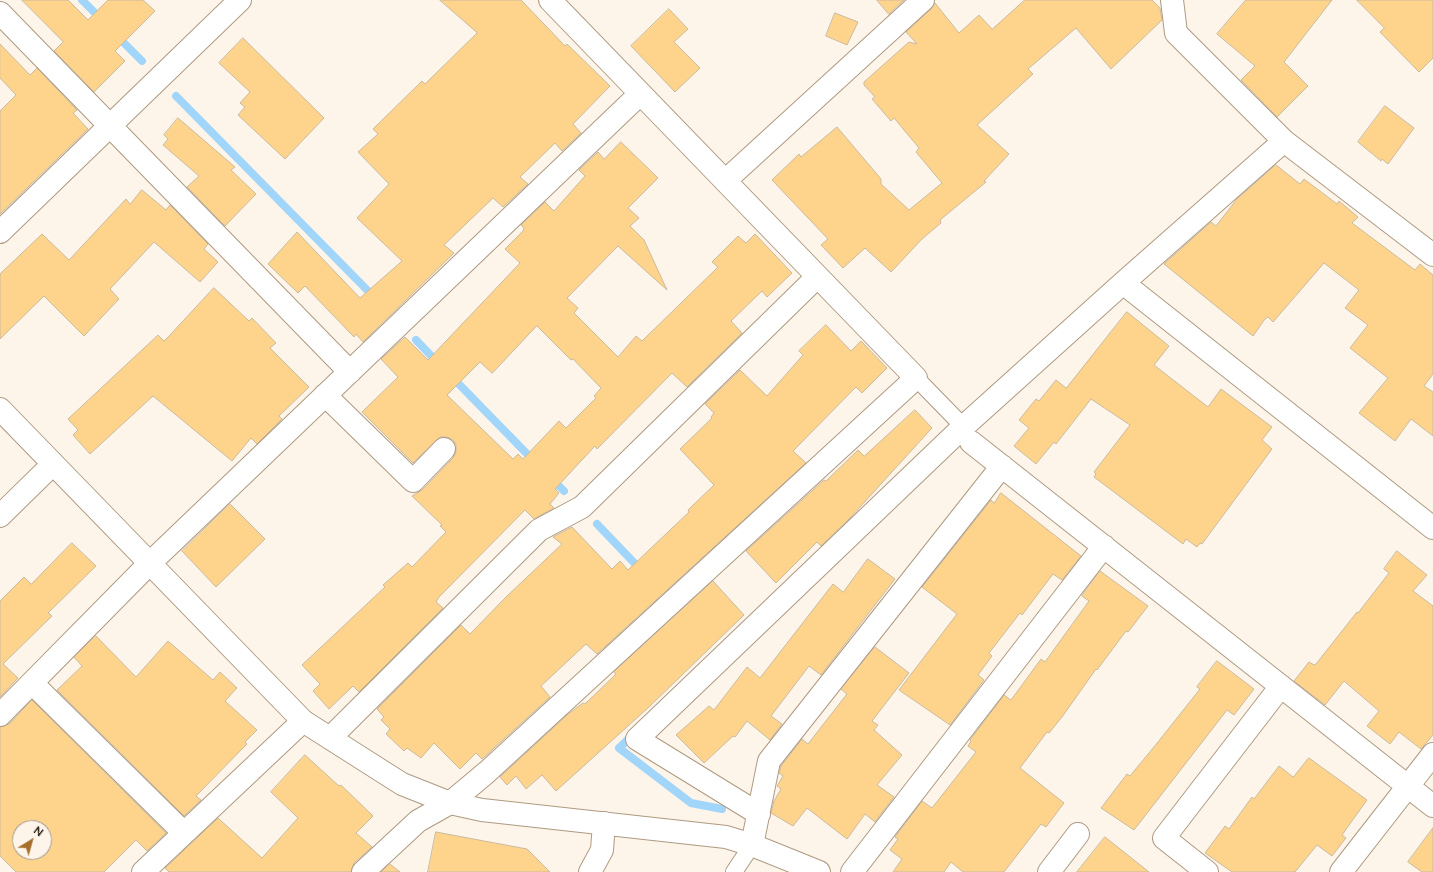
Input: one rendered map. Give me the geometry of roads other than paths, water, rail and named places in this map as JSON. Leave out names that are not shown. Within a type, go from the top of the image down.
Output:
[{"type":"street","points":[[0,232],[240,0]]},
{"type":"street","points":[[363,872],[418,821],[450,803],[487,772],[916,378],[550,0]]},
{"type":"street","points":[[725,181],[923,0]]},
{"type":"street","points":[[1172,0],[1176,33],[1284,142],[1433,255]]},
{"type":"street","points":[[0,13],[350,372]]},
{"type":"street","points":[[0,715],[150,563],[640,94]]},
{"type":"street","points":[[759,814],[637,739],[966,435],[1122,283],[1284,142]]},
{"type":"street","points":[[330,738],[539,530],[582,507],[818,276]]},
{"type":"street","points":[[1122,283],[1433,528]]},
{"type":"street","points":[[325,395],[413,480],[444,449]]},
{"type":"street","points":[[0,409],[303,721],[402,784],[450,803],[482,810],[726,837],[752,845],[819,872]]},
{"type":"street","points":[[966,435],[1002,466],[1433,806]]},
{"type":"street","points":[[0,516],[53,464]]},
{"type":"street","points":[[752,845],[769,761],[1002,466]]},
{"type":"street","points":[[852,872],[1104,546]]},
{"type":"street","points":[[32,683],[184,833]]},
{"type":"street","points":[[1207,872],[1164,838],[1281,686]]},
{"type":"street","points":[[143,872],[303,721]]},
{"type":"street","points":[[1341,872],[1433,754]]},
{"type":"street","points":[[590,872],[602,850],[604,823]]},
{"type":"street","points":[[1049,872],[1078,834]]},
{"type":"lane","points":[[916,378],[956,419],[966,435]]},
{"type":"lane","points":[[734,872],[752,845]]},
{"type":"waterway","points":[[82,0],[102,20]]},
{"type":"waterway","points":[[117,36],[142,61]]},
{"type":"waterway","points":[[176,96],[375,298]]},
{"type":"waterway","points":[[416,340],[439,364]]},
{"type":"waterway","points":[[451,376],[534,461]]},
{"type":"waterway","points":[[551,478],[564,491]]},
{"type":"waterway","points":[[597,524],[642,571]]},
{"type":"waterway","points":[[635,733],[619,748],[691,803],[722,809]]}]
